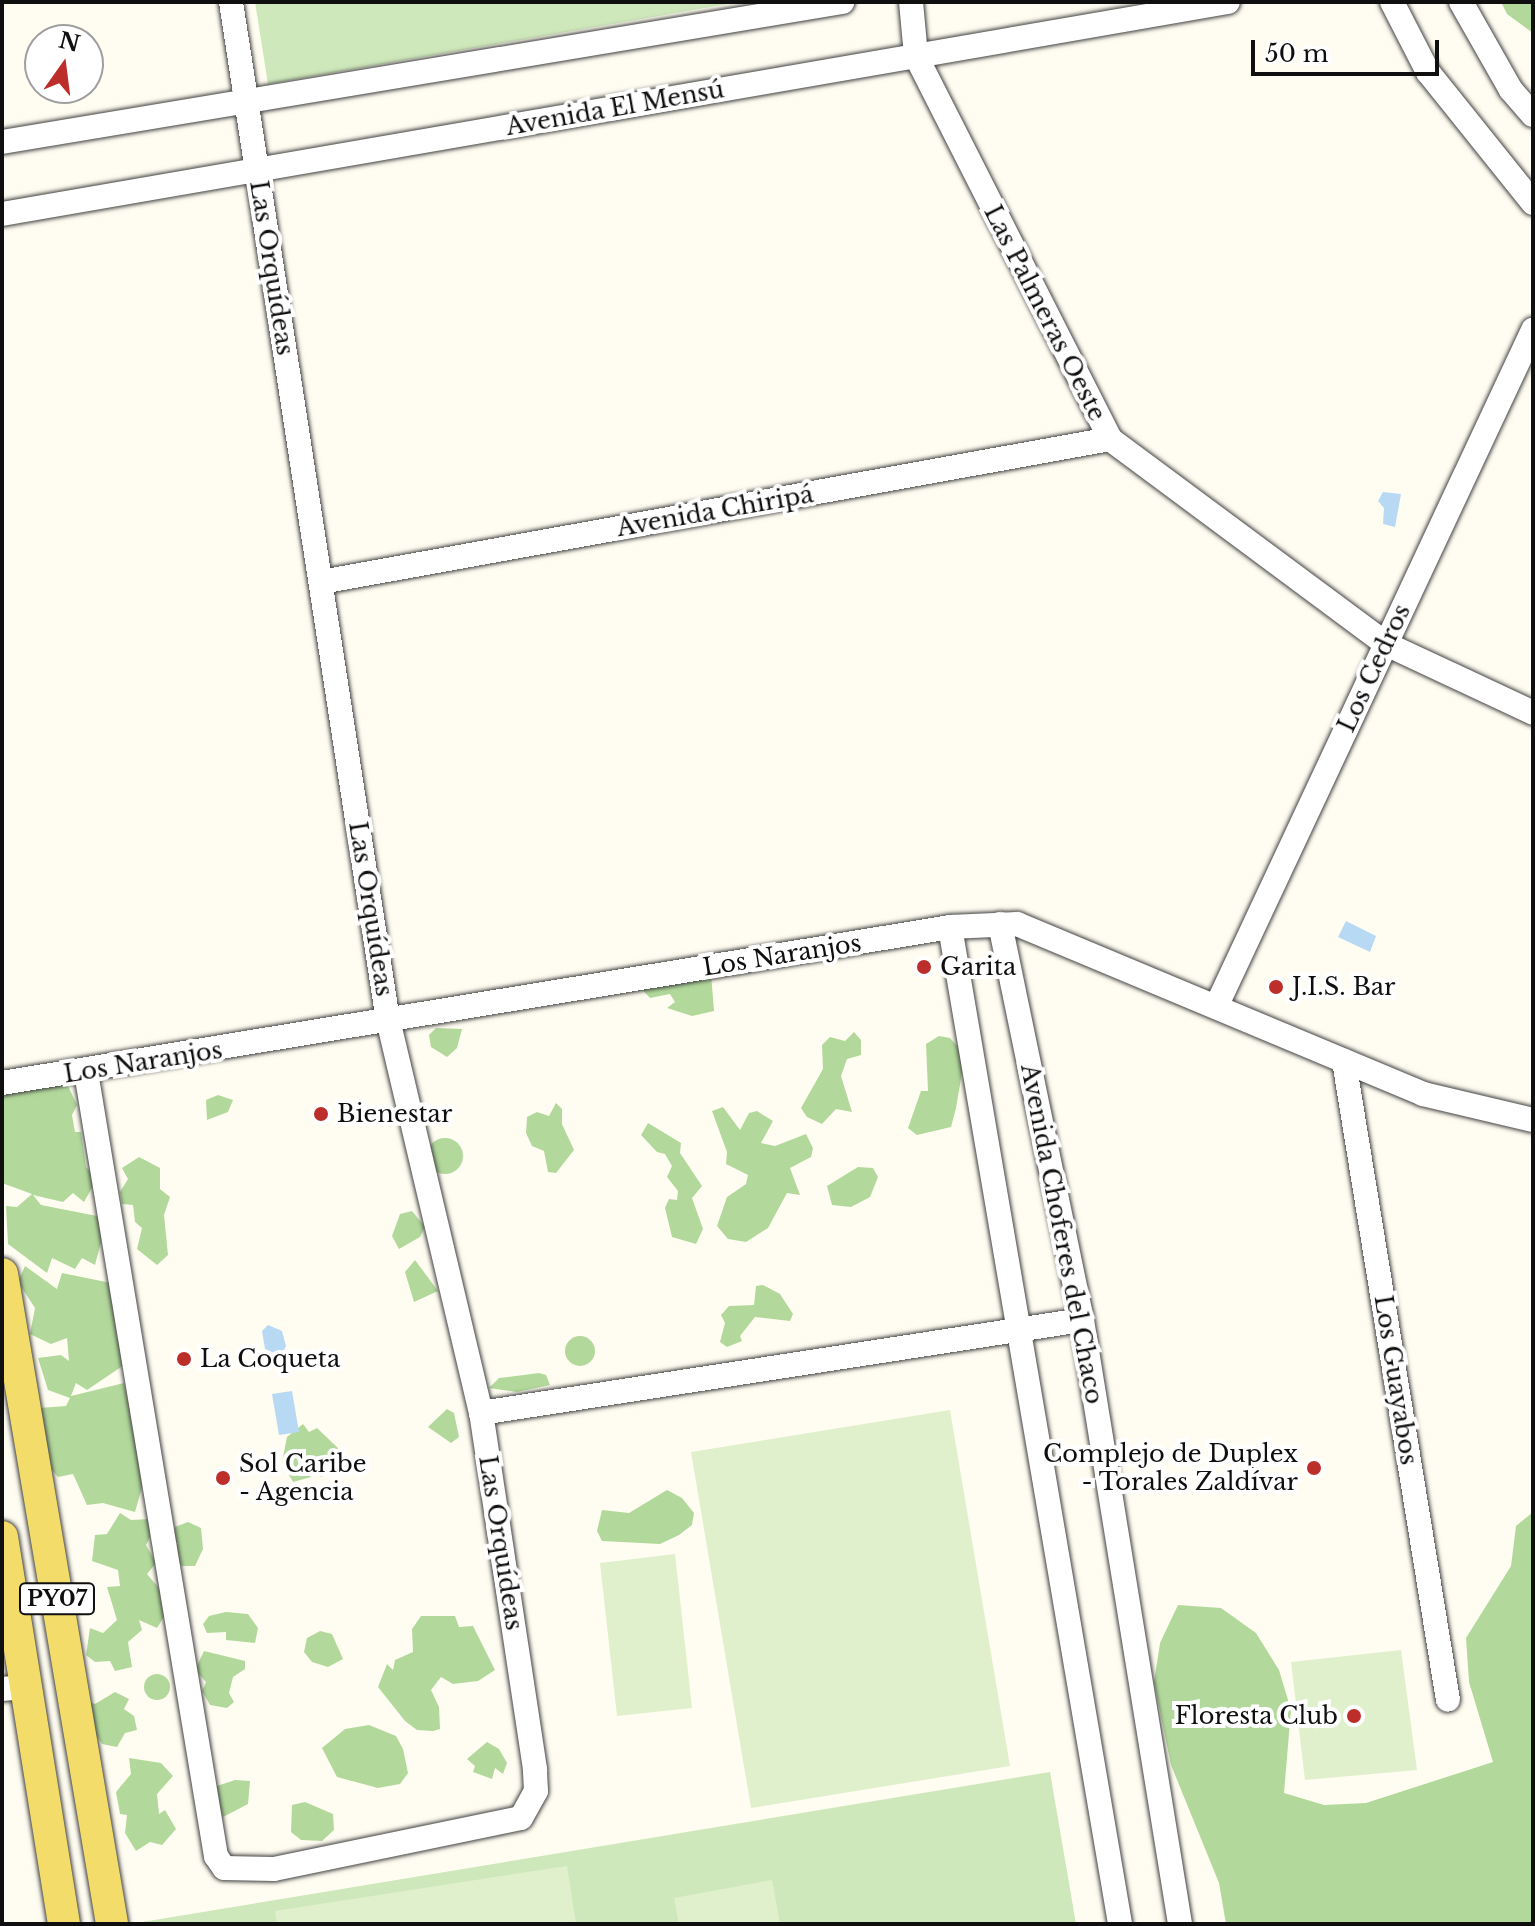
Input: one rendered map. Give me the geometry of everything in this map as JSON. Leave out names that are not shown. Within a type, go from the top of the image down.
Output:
[{"type":"main road","name":"PY07","points":[[2,1274],[112,1924]]},
{"type":"main road","name":"PY07","points":[[2,1537],[14,1688],[64,1924]]},
{"type":"street","name":"Las Orquídeas","points":[[86,1072],[216,1856],[224,1868],[274,1869],[521,1818],[530,1809],[535,1769],[481,1413],[388,1021],[231,2]]},
{"type":"street","points":[[2,142],[247,104],[842,2]]},
{"type":"street","name":"Las Palmeras Oeste","points":[[911,2],[916,56],[1110,439],[1386,644],[1533,713]]},
{"type":"street","name":"Avenida El Mensú","points":[[2,214],[1228,2]]},
{"type":"street","points":[[1392,2],[1428,72],[1533,203]]},
{"type":"street","points":[[1461,2],[1511,90],[1533,115]]},
{"type":"street","name":"Los Cedros","points":[[1216,1007],[1533,330]]},
{"type":"street","name":"Avenida Chiripá","points":[[321,582],[1110,439]]},
{"type":"street","name":"Los Naranjos","points":[[2,1083],[86,1072],[950,927],[1000,924],[1033,928],[1423,1094],[1533,1120]]},
{"type":"street","name":"Avenida Choferes del Chaco","points":[[1000,924],[1082,1320],[1180,1924]]},
{"type":"street","points":[[950,927],[1120,1924]]},
{"type":"street","name":"Los Guayabos","points":[[1344,1061],[1448,1700]]},
{"type":"street","points":[[481,1413],[1082,1320]]},
{"type":"green space","points":[[255,2],[739,2],[268,84]]},
{"type":"green space","points":[[1501,2],[1533,2],[1533,33],[1507,14]]},
{"type":"green space","points":[[711,973],[714,1011],[692,1016],[667,1008],[675,1002],[670,994],[650,998],[636,983]]},
{"type":"green space","points":[[436,1028],[462,1029],[457,1048],[447,1057],[431,1047],[429,1035]]},
{"type":"green space","points":[[854,1032],[861,1040],[861,1055],[847,1059],[841,1076],[852,1112],[836,1109],[822,1124],[807,1117],[801,1108],[823,1069],[822,1045],[830,1037],[845,1041]]},
{"type":"green space","points":[[939,1036],[950,1038],[965,1055],[956,1108],[951,1127],[917,1135],[908,1128],[921,1091],[928,1091],[926,1044]]},
{"type":"green space","points":[[25,1083],[44,1089],[47,1083],[67,1084],[77,1105],[72,1115],[75,1132],[81,1132],[86,1167],[97,1179],[84,1202],[73,1193],[63,1202],[33,1195],[41,1205],[97,1216],[104,1231],[95,1265],[82,1258],[75,1269],[52,1258],[47,1273],[8,1244],[6,1206],[17,1207],[32,1194],[2,1183],[2,1090]]},
{"type":"green space","points":[[218,1095],[233,1100],[228,1112],[207,1120],[206,1100]]},
{"type":"green space","points":[[556,1103],[562,1109],[562,1124],[574,1150],[556,1173],[548,1172],[544,1151],[532,1146],[526,1133],[527,1117],[537,1112],[549,1116]]},
{"type":"green space","points":[[723,1107],[740,1130],[749,1113],[757,1111],[773,1121],[761,1143],[775,1146],[806,1134],[813,1148],[811,1157],[790,1168],[800,1195],[787,1193],[768,1228],[746,1242],[728,1239],[717,1226],[727,1197],[746,1184],[748,1175],[726,1164],[727,1152],[712,1111]]},
{"type":"green space","points":[[648,1123],[681,1143],[680,1153],[702,1186],[692,1198],[703,1229],[696,1244],[672,1237],[665,1208],[669,1199],[677,1200],[678,1191],[667,1177],[672,1166],[665,1154],[657,1152],[641,1135]]},
{"type":"green space","points":[[445,1138],[457,1144],[463,1156],[457,1168],[445,1174],[433,1168],[427,1156],[433,1144]]},
{"type":"green space","points":[[139,1157],[160,1168],[160,1189],[170,1197],[164,1215],[168,1255],[157,1265],[137,1249],[142,1228],[135,1222],[133,1205],[122,1204],[120,1192],[128,1179],[122,1168]]},
{"type":"green space","points":[[858,1167],[873,1168],[878,1177],[870,1197],[851,1207],[832,1205],[827,1186]]},
{"type":"green space","points":[[412,1211],[425,1227],[420,1237],[399,1249],[392,1236],[400,1214]]},
{"type":"green space","points":[[415,1260],[438,1291],[414,1302],[405,1272]]},
{"type":"green space","points":[[25,1266],[57,1289],[62,1273],[111,1283],[117,1338],[130,1349],[127,1363],[87,1390],[76,1383],[71,1396],[124,1383],[145,1477],[135,1512],[103,1503],[87,1505],[73,1474],[58,1477],[44,1461],[39,1408],[66,1406],[70,1398],[48,1390],[38,1358],[61,1355],[69,1361],[67,1338],[51,1344],[30,1334],[35,1308],[18,1282]]},
{"type":"green space","points":[[763,1285],[780,1294],[793,1314],[790,1321],[755,1317],[740,1336],[742,1341],[727,1347],[720,1342],[725,1323],[721,1315],[729,1306],[754,1305],[756,1286]]},
{"type":"green space","points":[[580,1336],[590,1341],[595,1351],[590,1361],[580,1366],[570,1361],[565,1351],[570,1341]]},
{"type":"green space","points":[[539,1373],[546,1375],[550,1385],[517,1392],[489,1388],[499,1378]]},
{"type":"green space","points":[[447,1409],[454,1413],[459,1437],[451,1443],[428,1427]]},
{"type":"green space","points":[[950,1410],[1010,1766],[751,1808],[691,1452]]},
{"type":"green space","points":[[303,1424],[309,1432],[317,1428],[339,1449],[330,1460],[318,1460],[322,1477],[307,1470],[311,1477],[293,1482],[282,1462],[287,1437]]},
{"type":"green space","points":[[667,1490],[682,1498],[694,1513],[692,1525],[660,1544],[602,1541],[597,1531],[602,1510],[629,1513]]},
{"type":"green space","points":[[1533,1512],[1533,1924],[1226,1924],[1219,1883],[1171,1765],[1154,1682],[1160,1643],[1178,1605],[1221,1608],[1256,1633],[1279,1670],[1291,1710],[1284,1793],[1324,1805],[1366,1803],[1493,1762],[1469,1682],[1466,1638],[1511,1566],[1516,1526]]},
{"type":"green space","points":[[120,1513],[131,1520],[151,1519],[153,1531],[146,1545],[156,1563],[147,1574],[163,1593],[165,1615],[157,1628],[139,1620],[142,1630],[128,1642],[132,1667],[115,1671],[110,1661],[95,1662],[86,1655],[90,1628],[103,1633],[117,1620],[107,1587],[120,1586],[118,1570],[92,1561],[95,1535],[107,1534]]},
{"type":"green space","points":[[188,1522],[201,1528],[203,1549],[195,1566],[182,1566],[170,1551],[178,1544],[173,1537],[175,1527]]},
{"type":"green space","points":[[675,1554],[692,1708],[617,1716],[600,1563]]},
{"type":"green space","points":[[226,1612],[248,1614],[258,1628],[255,1643],[226,1640],[226,1632],[207,1633],[203,1624],[209,1616]]},
{"type":"green space","points":[[421,1616],[455,1616],[459,1627],[473,1626],[495,1670],[478,1681],[453,1684],[441,1677],[431,1690],[439,1707],[440,1729],[433,1731],[417,1730],[405,1721],[378,1687],[387,1664],[393,1670],[395,1660],[413,1652],[412,1629]]},
{"type":"green space","points":[[320,1631],[332,1634],[343,1659],[328,1667],[312,1662],[304,1652],[307,1638]]},
{"type":"green space","name":"Floresta Club","points":[[1401,1650],[1417,1770],[1305,1780],[1291,1662]]},
{"type":"green space","points":[[204,1651],[245,1661],[245,1669],[233,1677],[229,1693],[234,1702],[227,1708],[210,1705],[202,1691],[206,1682],[195,1670]]},
{"type":"green space","points":[[157,1674],[166,1678],[170,1687],[166,1696],[157,1700],[148,1696],[144,1687],[148,1678]]},
{"type":"green space","points":[[115,1692],[129,1699],[124,1709],[134,1716],[137,1730],[125,1733],[117,1747],[102,1744],[94,1732],[86,1701],[95,1704]]},
{"type":"green space","points":[[369,1725],[396,1736],[403,1749],[408,1773],[400,1784],[378,1788],[337,1777],[322,1748],[345,1729]]},
{"type":"green space","points":[[487,1742],[499,1749],[507,1763],[503,1774],[495,1768],[492,1779],[473,1772],[475,1766],[467,1759]]},
{"type":"green space","points":[[129,1758],[161,1763],[173,1776],[157,1794],[159,1814],[165,1810],[176,1829],[162,1845],[150,1842],[136,1851],[125,1833],[127,1815],[120,1814],[116,1792],[131,1774]]},
{"type":"green space","points":[[1050,1772],[1076,1924],[136,1923]]},
{"type":"green space","points":[[235,1780],[250,1781],[248,1804],[223,1817],[214,1787]]},
{"type":"green space","points":[[305,1802],[333,1814],[334,1830],[322,1841],[301,1840],[291,1832],[292,1805]]},
{"type":"green space","points":[[567,1866],[576,1924],[277,1924],[275,1911]]},
{"type":"green space","points":[[772,1880],[780,1924],[679,1924],[674,1898]]},
{"type":"water","points":[[1383,492],[1401,494],[1395,527],[1383,524],[1384,508],[1378,501]]},
{"type":"water","points":[[1346,921],[1376,936],[1370,952],[1338,937]]},
{"type":"water","points":[[268,1325],[282,1331],[286,1346],[281,1356],[265,1349],[262,1331]]},
{"type":"water","points":[[292,1391],[299,1432],[279,1435],[272,1394]]},
{"type":"place","name":"Garita","points":[[924,967]]},
{"type":"place","name":"J.I.S. Bar","points":[[1276,987]]},
{"type":"place","name":"Bienestar","points":[[321,1114]]},
{"type":"place","name":"La Coqueta","points":[[184,1359]]},
{"type":"place","name":"Complejo de Duplex - Torales Zaldívar","points":[[1314,1468]]},
{"type":"place","name":"Sol Caribe - Agencia","points":[[223,1478]]},
{"type":"place","name":"Floresta Club","points":[[1354,1716]]}]
